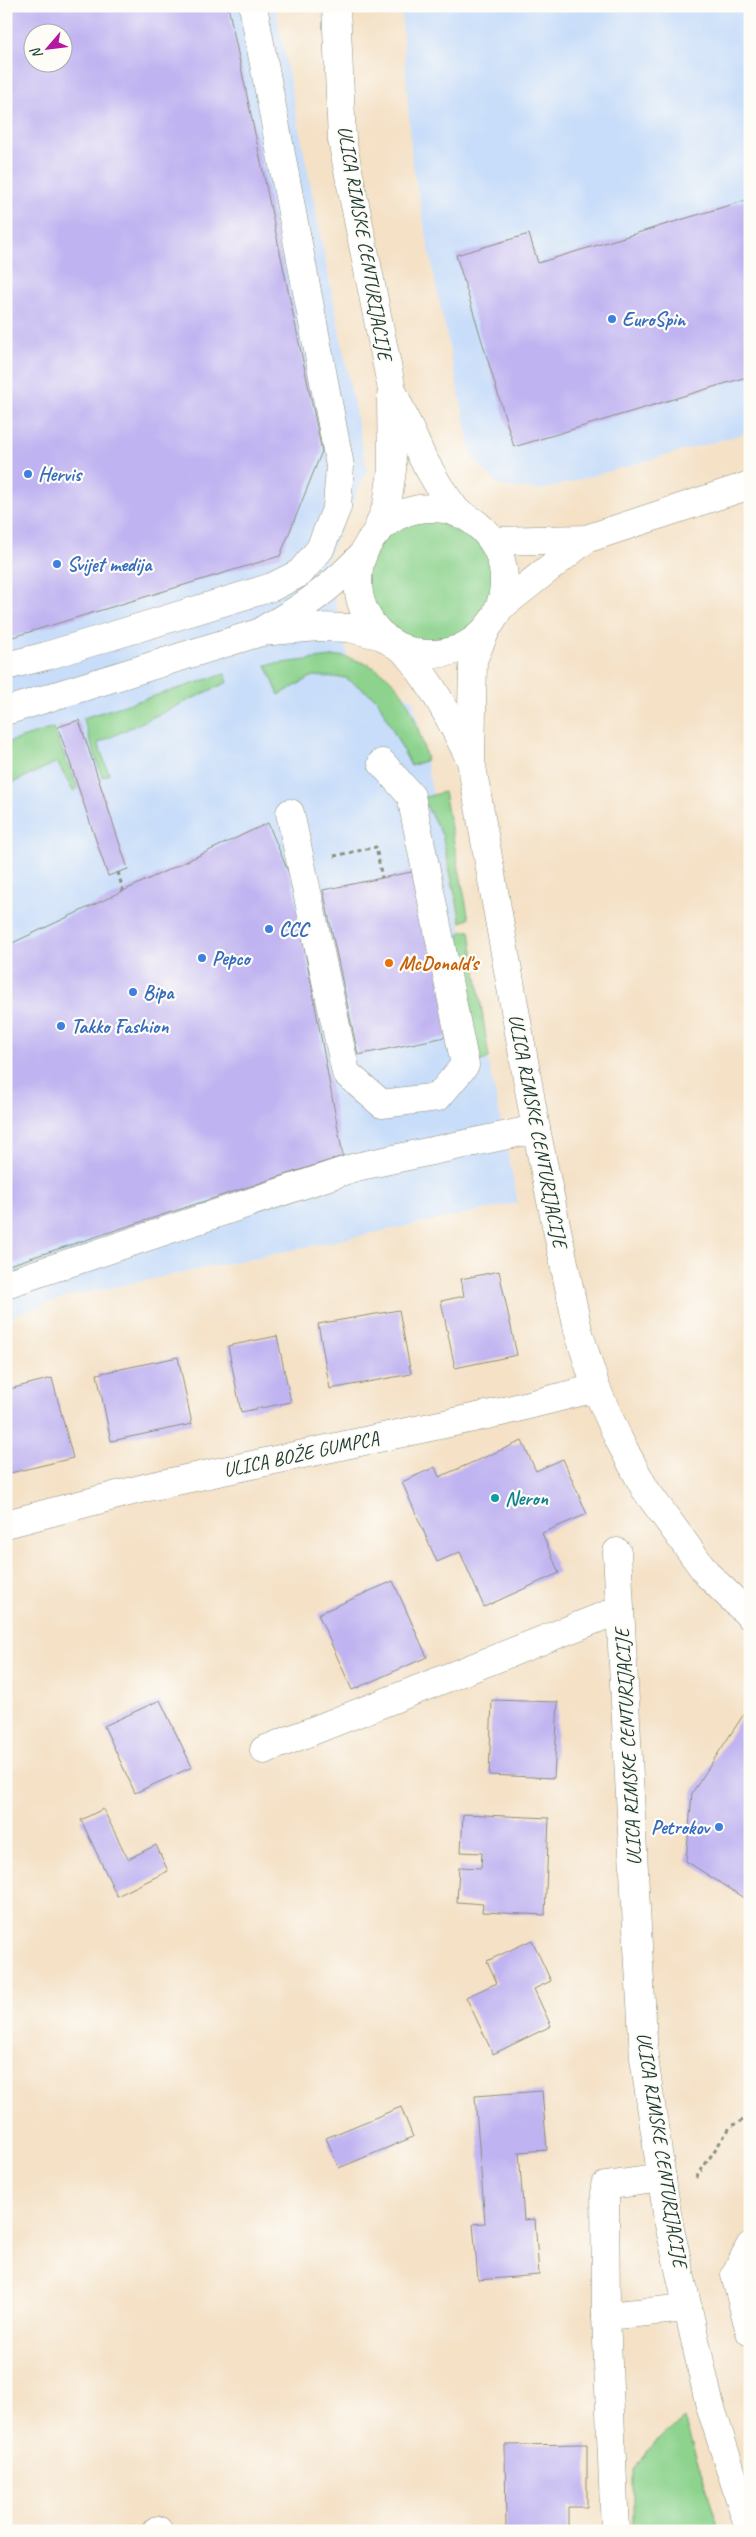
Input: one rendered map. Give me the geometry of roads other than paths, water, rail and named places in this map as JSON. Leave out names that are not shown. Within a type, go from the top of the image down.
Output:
[{"type":"street","points":[[6,666],[272,587],[300,573],[320,549],[337,506],[340,466],[253,6]]},
{"type":"street","name":"ULICA RIMSKE CENTURIJACIJE","points":[[336,6],[342,140],[392,390],[422,457],[440,488],[458,513]]},
{"type":"street","name":"ULICA RIMSKE CENTURIJACIJE","points":[[370,543],[387,505],[392,470],[390,423],[392,390]]},
{"type":"street","points":[[493,541],[586,539],[750,485]]},
{"type":"street","points":[[6,711],[260,632],[310,602],[338,581],[393,518],[414,510],[436,508],[458,513],[478,524],[493,541],[502,561],[504,586],[492,620]]},
{"type":"street","points":[[260,632],[341,628],[424,653],[447,652],[468,644],[492,620],[586,539]]},
{"type":"street","points":[[370,543],[359,575],[360,598],[369,618],[392,642]]},
{"type":"street","name":"ULICA RIMSKE CENTURIJACIJE","points":[[492,620],[473,660],[471,761],[536,1129],[576,1321],[596,1388],[619,1440],[646,1489],[708,1576],[750,1616]]},
{"type":"street","name":"ULICA RIMSKE CENTURIJACIJE","points":[[392,642],[424,674],[437,694],[471,761]]},
{"type":"street","points":[[290,813],[346,1074],[382,1104],[438,1097],[465,1065],[410,796],[382,763]]},
{"type":"street","points":[[6,1284],[356,1167],[536,1129]]},
{"type":"street","name":"ULICA BOŽE GUMPCA","points":[[6,1524],[148,1486],[501,1412],[596,1388]]},
{"type":"street","name":"ULICA RIMSKE CENTURIJACIJE","points":[[617,1552],[644,2058],[668,2220],[708,2402],[750,2531]]},
{"type":"street","name":"ULICA RIMSKE CENTURIJACIJE","points":[[264,1750],[620,1610]]},
{"type":"street","points":[[615,2531],[606,2316],[605,2186],[662,2178]]},
{"type":"street","points":[[750,2246],[735,2275],[750,2332]]},
{"type":"street","points":[[606,2316],[688,2308]]},
{"type":"place","name":"EuroSpin","points":[[612,319]]},
{"type":"place","name":"Hervis","points":[[28,474]]},
{"type":"place","name":"Svijet medija","points":[[57,564]]},
{"type":"place","name":"CCC","points":[[269,929]]},
{"type":"place","name":"Pepco","points":[[202,958]]},
{"type":"place","name":"McDonald's","points":[[389,963]]},
{"type":"place","name":"Bipa","points":[[133,992]]},
{"type":"place","name":"Takko Fashion","points":[[61,1026]]},
{"type":"place","name":"Neron","points":[[495,1498]]},
{"type":"place","name":"Petrokov","points":[[719,1827]]}]
